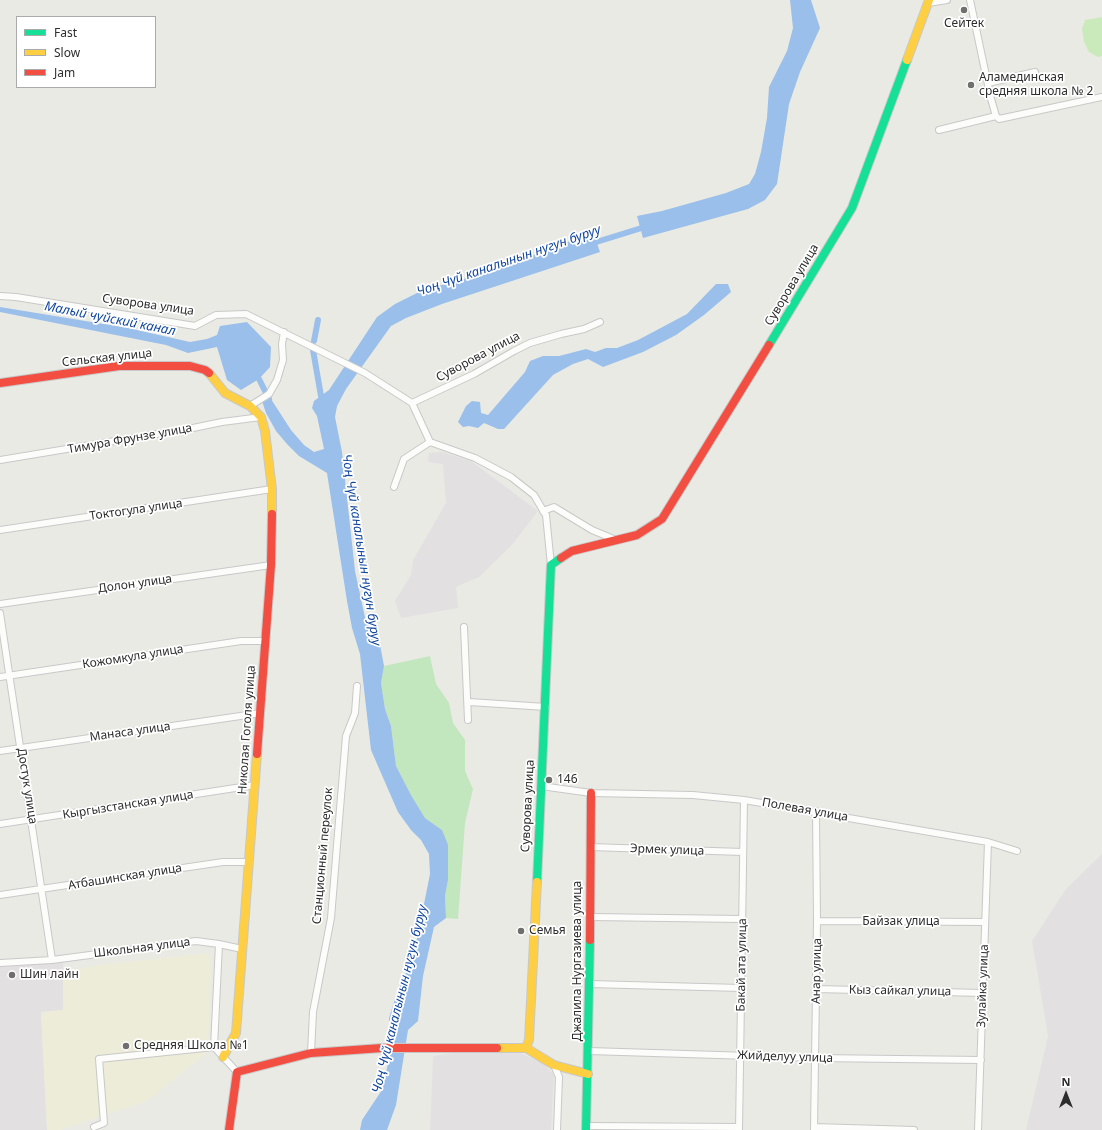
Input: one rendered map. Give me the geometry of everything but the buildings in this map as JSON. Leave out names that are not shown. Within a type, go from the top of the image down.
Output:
[{"type":"street","points":[[928,1],[947,0]]},
{"type":"street","points":[[970,0],[996,116],[999,119],[1102,97]]},
{"type":"street","name":"Суворова улица","points":[[551,565],[572,551],[637,534],[662,519],[852,208],[928,1]]},
{"type":"street","points":[[988,83],[1035,72]]},
{"type":"street","points":[[939,130],[996,116]]},
{"type":"street","name":"Суворова улица","points":[[0,296],[16,297],[196,326],[216,315],[246,314],[365,372],[412,403],[474,374],[530,343],[584,329],[600,322]]},
{"type":"street","points":[[261,417],[250,406],[269,394],[278,380],[283,360],[282,344],[284,332]]},
{"type":"street","name":"Сельская улица","points":[[0,383],[119,366],[190,366],[205,370],[215,378],[225,392],[250,406]]},
{"type":"street","points":[[394,487],[404,459],[430,442],[412,403]]},
{"type":"street","name":"Тимура Фрунзе улица","points":[[0,460],[222,422],[261,417]]},
{"type":"street","name":"Николая Гоголя улица","points":[[223,1057],[236,1033],[271,565],[272,489],[265,431],[261,417]]},
{"type":"street","name":"Суворова улица","points":[[430,442],[475,458],[511,477],[534,495],[546,515],[551,565],[546,707],[529,1040],[526,1048]]},
{"type":"street","name":"Токтогула улица","points":[[0,530],[272,489]]},
{"type":"street","points":[[543,511],[554,507],[592,530],[616,540]]},
{"type":"street","name":"Долон улица","points":[[0,604],[271,565]]},
{"type":"street","name":"Достук улица","points":[[0,613],[52,960]]},
{"type":"street","points":[[464,627],[469,702],[468,720]]},
{"type":"street","name":"Кожомкула улица","points":[[0,677],[241,641],[266,641]]},
{"type":"street","name":"Станционный переулок","points":[[311,1053],[313,1012],[331,918],[346,736],[355,713],[357,686]]},
{"type":"street","points":[[469,702],[546,707]]},
{"type":"street","name":"Манаса улица","points":[[0,751],[261,714]]},
{"type":"street","name":"Кыргызстанская улица","points":[[0,824],[255,785]]},
{"type":"street","name":"Полевая улица","points":[[541,786],[590,793],[693,795],[744,800],[816,811],[988,842],[1017,851]]},
{"type":"street","name":"Джалила Нургазиева улица","points":[[586,1128],[590,984],[590,793]]},
{"type":"street","name":"Бакай ата улица","points":[[739,1129],[744,800]]},
{"type":"street","name":"Анар улица","points":[[814,1129],[817,921],[816,811]]},
{"type":"street","name":"Зулайка улица","points":[[978,1130],[988,842]]},
{"type":"street","name":"Эрмек улица","points":[[590,847],[743,852]]},
{"type":"street","name":"Атбашинская улица","points":[[0,894],[42,890],[223,862],[249,862]]},
{"type":"street","points":[[590,917],[742,920]]},
{"type":"street","name":"Байзак улица","points":[[817,921],[985,922]]},
{"type":"street","name":"Школьная улица","points":[[0,963],[52,960],[196,941],[242,949]]},
{"type":"street","points":[[219,944],[214,1047],[237,1072]]},
{"type":"street","points":[[590,984],[741,988]]},
{"type":"street","name":"Кыз сайкал улица","points":[[816,989],[983,992]]},
{"type":"street","points":[[94,1127],[104,1123],[99,1059],[214,1047]]},
{"type":"street","points":[[237,1072],[311,1053],[382,1048],[526,1048],[554,1065],[588,1074]]},
{"type":"street","name":"Жийделуу улица","points":[[589,1051],[815,1058],[981,1060]]},
{"type":"street","points":[[554,1065],[559,1077],[557,1130]]},
{"type":"street","points":[[229,1130],[237,1072]]},
{"type":"street","points":[[586,1128],[739,1129]]},
{"type":"street","points":[[814,1129],[914,1130]]},
{"type":"shaded area","points":[[442,452],[471,461],[538,511],[512,545],[479,577],[456,587],[458,608],[401,618],[395,601],[411,575],[413,560],[446,503],[443,464],[428,462],[429,453]]},
{"type":"shaded area","points":[[1102,854],[1102,1130],[1026,1130],[1048,1036],[1032,941],[1066,889]]},
{"type":"shaded area","name":"Средняя Школа №1","points":[[209,953],[211,968],[208,1052],[147,1101],[60,1130],[47,1130],[41,1012],[63,1010],[64,971],[101,965]]},
{"type":"shaded area","name":"Шин лайн","points":[[63,963],[63,1010],[41,1012],[47,1130],[0,1130],[0,967]]},
{"type":"shaded area","points":[[453,1053],[520,1053],[543,1063],[554,1075],[551,1130],[430,1130],[433,1056]]},
{"type":"green space","points":[[1102,17],[1102,56],[1098,57],[1089,52],[1084,42],[1082,29],[1085,20]]},
{"type":"green space","points":[[430,656],[436,684],[449,703],[453,723],[465,740],[465,771],[473,789],[465,823],[458,919],[446,918],[445,896],[448,880],[442,830],[425,818],[396,766],[391,726],[385,709],[381,683],[384,666]]},
{"type":"water","points":[[790,0],[811,0],[820,28],[800,72],[789,104],[777,184],[765,200],[748,209],[643,238],[637,216],[662,211],[726,193],[749,184],[755,174],[761,152],[767,118],[769,87],[787,51],[793,28]]},
{"type":"water","points":[[593,232],[600,252],[442,304],[406,318],[391,326],[346,389],[337,406],[335,417],[342,452],[355,571],[366,622],[377,629],[384,666],[381,683],[385,709],[391,726],[396,766],[425,818],[442,830],[448,845],[448,880],[445,896],[446,918],[434,927],[423,976],[418,1021],[408,1030],[396,1105],[387,1130],[360,1130],[362,1120],[382,1090],[394,1037],[390,1030],[389,1018],[396,996],[413,956],[430,874],[429,854],[421,840],[411,830],[398,812],[371,750],[360,654],[352,628],[347,601],[327,473],[299,456],[287,444],[276,431],[266,413],[262,401],[269,396],[291,430],[304,445],[314,452],[324,449],[317,416],[312,408],[314,401],[329,390],[377,317],[395,304],[421,291],[498,269]]},
{"type":"water","points":[[716,284],[728,284],[731,292],[704,315],[676,335],[643,352],[603,367],[588,359],[573,364],[553,375],[504,429],[498,429],[484,423],[478,428],[469,426],[463,427],[458,422],[466,406],[472,401],[480,402],[481,413],[488,415],[525,372],[530,361],[543,356],[559,356],[586,349],[595,352],[606,348],[617,348],[638,340],[687,314]]},
{"type":"water","points":[[0,307],[128,328],[190,342],[207,339],[217,335],[220,326],[247,322],[271,347],[270,367],[259,379],[241,390],[227,380],[217,347],[188,353],[166,345],[0,312]]},
{"type":"waterway","name":"Чоң Чүй каналынын нугун буруу","points":[[590,244],[648,226]]},
{"type":"waterway","points":[[314,341],[318,320]]},
{"type":"waterway","points":[[313,350],[321,396],[328,400]]},
{"type":"waterway","points":[[259,379],[269,399]]},
{"type":"traffic: fast","points":[[769,345],[852,208],[907,60]]},
{"type":"traffic: fast","points":[[537,882],[551,565],[561,558]]},
{"type":"traffic: fast","points":[[586,1130],[590,940]]},
{"type":"traffic: slow","points":[[907,60],[929,0]]},
{"type":"traffic: slow","points":[[209,373],[225,393],[250,406],[261,417],[265,431],[272,489],[272,514]]},
{"type":"traffic: slow","points":[[223,1057],[236,1033],[257,754]]},
{"type":"traffic: slow","points":[[526,1048],[529,1040],[537,882]]},
{"type":"traffic: slow","points":[[497,1048],[526,1048],[554,1065],[588,1074]]},
{"type":"traffic: jam","points":[[561,558],[572,551],[637,535],[662,519],[769,345]]},
{"type":"traffic: jam","points":[[0,383],[119,366],[190,366],[205,370],[209,373]]},
{"type":"traffic: jam","points":[[257,754],[271,565],[272,514]]},
{"type":"traffic: jam","points":[[590,940],[591,793]]},
{"type":"traffic: jam","points":[[229,1130],[237,1072],[311,1053],[382,1048],[497,1048]]},
{"type":"place","name":"Сейтек","points":[[964,10]]},
{"type":"place","name":"Аламединская средняя школа № 2","points":[[971,85]]},
{"type":"place","name":"146","points":[[549,780]]},
{"type":"place","name":"Семья","points":[[521,931]]},
{"type":"place","name":"Шин лайн","points":[[12,975]]},
{"type":"place","name":"Средняя Школа №1","points":[[126,1046]]},
{"type":"water label","name":"Малый чуйский канал","points":[[110,319]]}]
